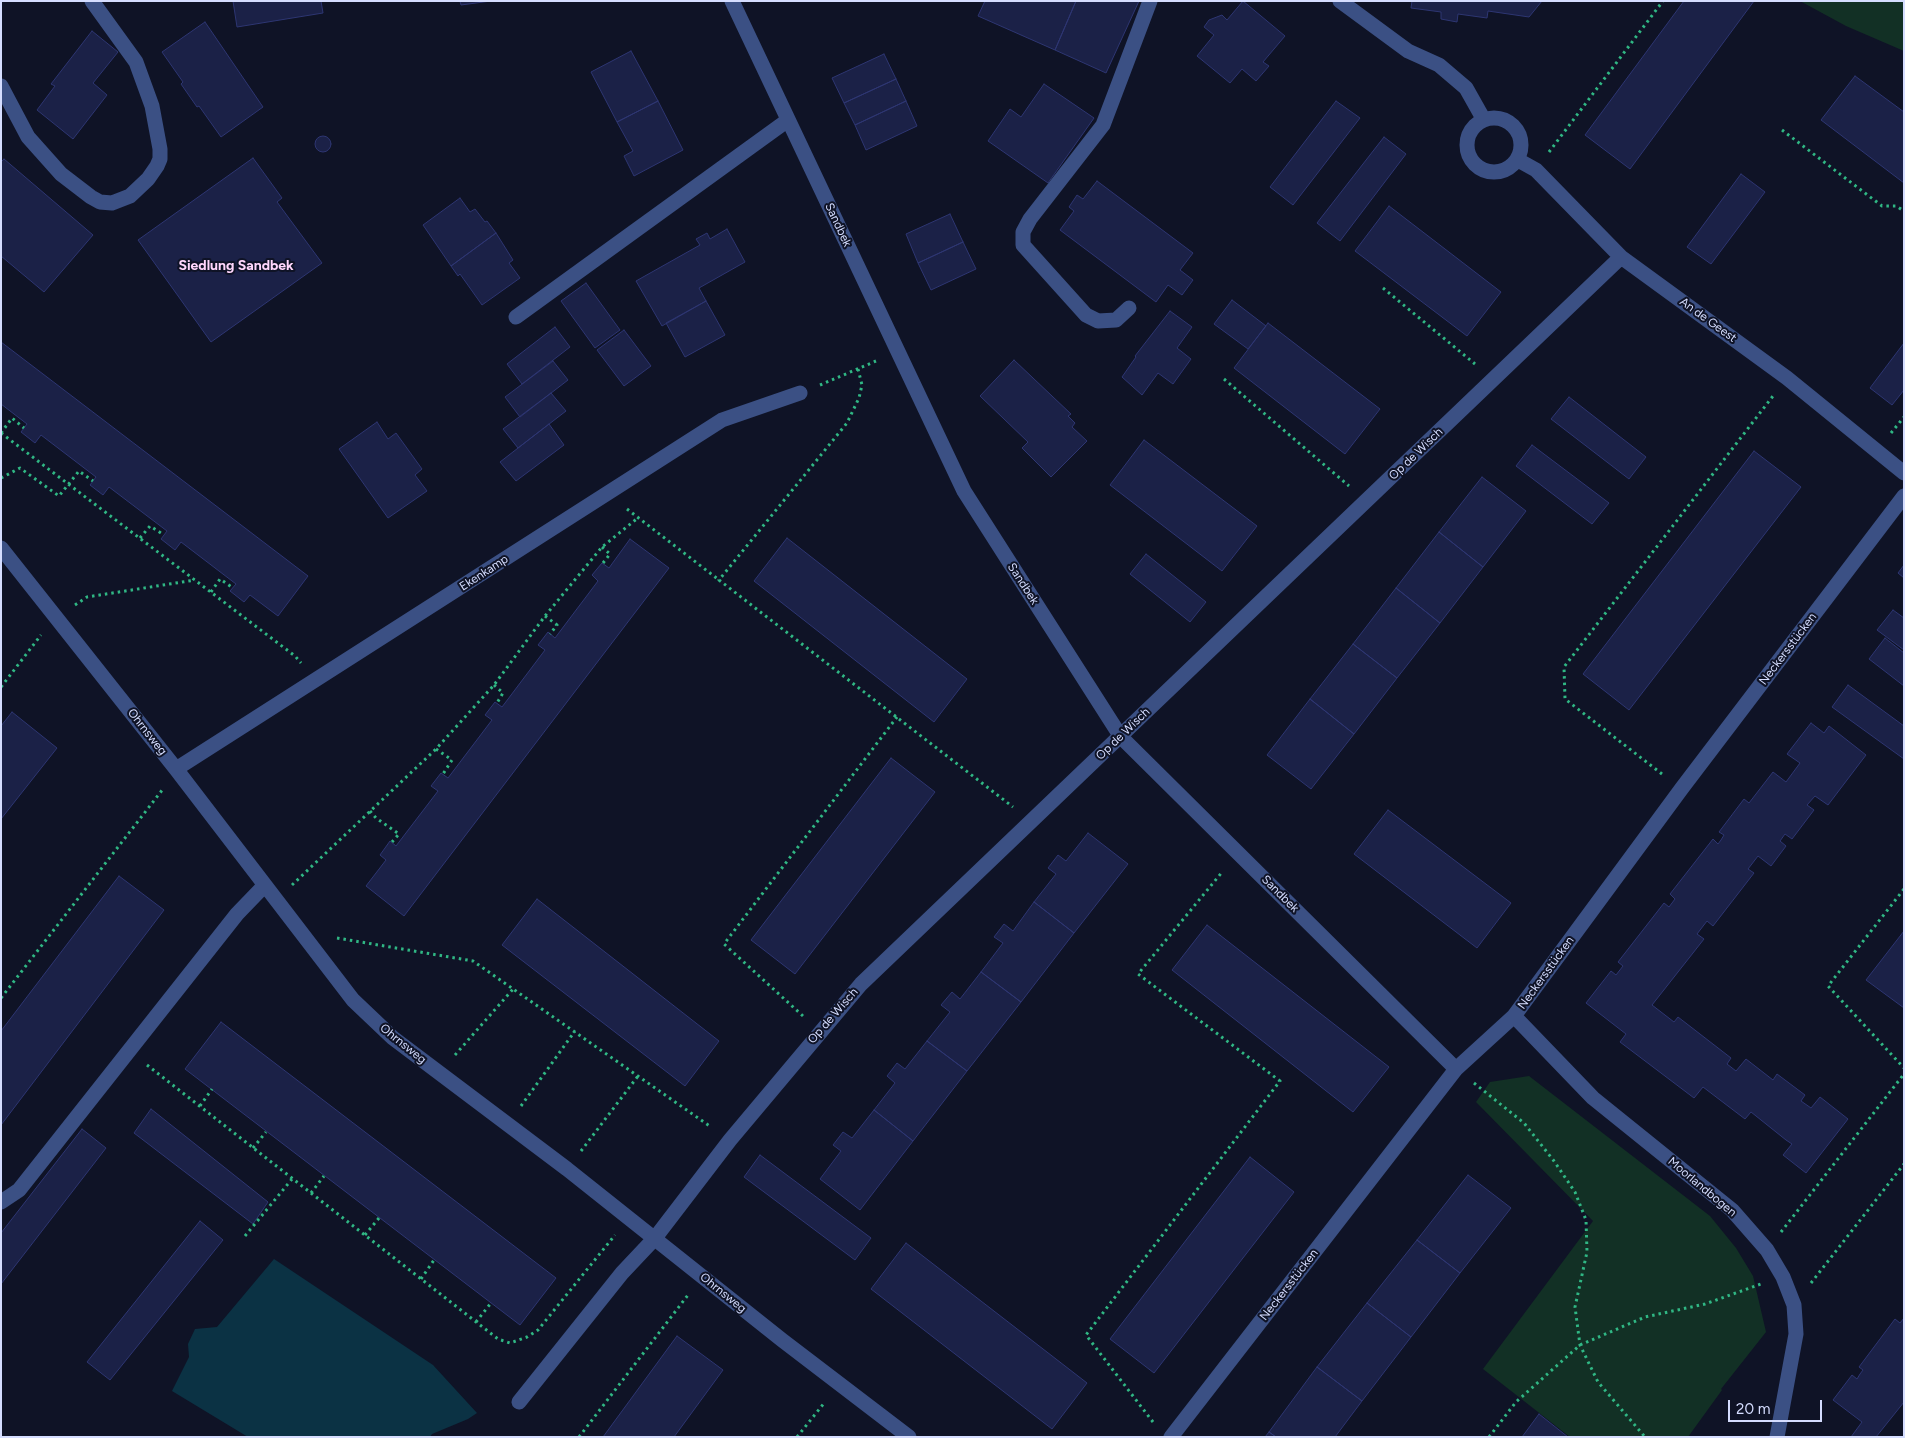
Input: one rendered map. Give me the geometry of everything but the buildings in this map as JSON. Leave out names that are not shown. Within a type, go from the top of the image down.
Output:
[{"type":"street","points":[[1,86],[19,121],[39,150],[61,174],[100,202],[112,203],[130,196],[148,179],[160,159],[152,106],[136,62],[92,1]]},
{"type":"street","name":"Sandbek","points":[[732,1],[964,491],[1121,737],[1456,1069]]},
{"type":"street","points":[[1129,308],[1116,320],[1098,321],[1086,315],[1023,245],[1024,232],[1030,219],[1103,125],[1150,1]]},
{"type":"street","points":[[1340,1],[1408,51],[1439,65],[1466,88],[1484,120]]},
{"type":"street","points":[[1491,118],[1503,119],[1514,125],[1520,135],[1522,148],[1518,160],[1509,168],[1498,172],[1485,171],[1475,165],[1468,154],[1467,142],[1471,130],[1479,122],[1491,118]]},
{"type":"street","points":[[516,317],[788,120]]},
{"type":"street","name":"An de Geest","points":[[1518,160],[1536,170],[1621,257],[1787,378],[1904,473]]},
{"type":"street","name":"Op de Wisch","points":[[519,1402],[622,1273],[655,1238],[730,1140],[861,984],[1621,257]]},
{"type":"street","name":"Ekenkamp","points":[[176,769],[722,420],[800,393]]},
{"type":"street","name":"Neckersstücken","points":[[1165,1433],[1456,1069],[1514,1016],[1682,788],[1904,496]]},
{"type":"street","name":"Ohrnsweg","points":[[1,548],[176,769],[353,1000],[393,1038],[567,1169],[909,1437]]},
{"type":"street","points":[[1,1202],[19,1190],[237,914],[264,886]]},
{"type":"street","name":"Moorlandbogen","points":[[1514,1016],[1593,1098],[1732,1210],[1767,1250],[1783,1277],[1794,1305],[1796,1334],[1777,1437]]},
{"type":"path","points":[[1560,139],[1664,1]]},
{"type":"path","points":[[1782,130],[1882,206],[1896,206],[1904,212]]},
{"type":"path","points":[[1383,288],[1493,380]]},
{"type":"path","points":[[800,393],[897,352]]},
{"type":"path","points":[[719,580],[847,423],[859,398],[862,385],[858,368]]},
{"type":"path","points":[[1682,788],[1565,699],[1564,667],[1787,378]]},
{"type":"path","points":[[1224,379],[1367,501]]},
{"type":"path","points":[[24,428],[12,418],[1,433],[295,656],[317,679]]},
{"type":"path","points":[[1,478],[20,468],[59,496],[79,471],[93,481]]},
{"type":"path","points":[[607,495],[639,517],[1032,822]]},
{"type":"path","points":[[276,901],[436,748],[494,685],[545,616],[602,547],[639,517]]},
{"type":"path","points":[[140,538],[150,526],[164,535]]},
{"type":"path","points":[[602,547],[610,554],[603,564]]},
{"type":"path","points":[[211,592],[220,578],[233,588]]},
{"type":"path","points":[[1,687],[56,616],[87,597],[196,580]]},
{"type":"path","points":[[545,616],[557,625],[550,634]]},
{"type":"path","points":[[494,685],[503,693],[497,703]]},
{"type":"path","points":[[820,1032],[724,944],[897,718]]},
{"type":"path","points":[[436,748],[452,760],[443,774]]},
{"type":"path","points":[[1,998],[152,804],[176,769]]},
{"type":"path","points":[[370,811],[376,818],[399,834],[392,842]]},
{"type":"path","points":[[1165,1433],[1086,1335],[1280,1081],[1138,974],[1238,853]]},
{"type":"path","points":[[1904,889],[1828,986],[1904,1068]]},
{"type":"path","points":[[299,931],[473,961],[730,1140]]},
{"type":"path","points":[[439,1073],[514,988]]},
{"type":"path","points":[[508,1124],[575,1031]]},
{"type":"path","points":[[147,1065],[498,1339],[510,1343],[527,1338],[538,1330],[629,1217]]},
{"type":"path","points":[[1456,1069],[1524,1123],[1554,1161],[1574,1192],[1586,1220],[1586,1252],[1575,1307],[1580,1345],[1598,1382],[1645,1437]]},
{"type":"path","points":[[1767,1250],[1904,1074]]},
{"type":"path","points":[[567,1169],[638,1076]]},
{"type":"path","points":[[200,1106],[212,1090]]},
{"type":"path","points":[[253,1148],[266,1132]]},
{"type":"path","points":[[1794,1305],[1904,1164]]},
{"type":"path","points":[[311,1193],[324,1176]]},
{"type":"path","points":[[245,1236],[292,1179]]},
{"type":"path","points":[[365,1235],[379,1218]]},
{"type":"path","points":[[421,1279],[434,1260]]},
{"type":"path","points":[[578,1437],[703,1276]]},
{"type":"path","points":[[1489,1437],[1516,1402],[1580,1345],[1645,1317],[1705,1304],[1783,1277]]},
{"type":"path","points":[[476,1322],[491,1303]]},
{"type":"path","points":[[797,1437],[840,1384]]},
{"type":"green space","points":[[1800,1],[1904,1],[1904,51],[1846,26]]},
{"type":"green space","points":[[1529,1076],[1710,1216],[1736,1248],[1753,1276],[1766,1332],[1721,1389],[1688,1437],[1570,1437],[1483,1369],[1593,1221],[1476,1102],[1490,1082]]},
{"type":"water","points":[[274,1259],[433,1365],[477,1413],[468,1419],[432,1434],[430,1437],[248,1437],[172,1391],[189,1357],[188,1344],[195,1329],[217,1327]]},
{"type":"district","name":"Siedlung Sandbek","points":[[236,266]]}]
